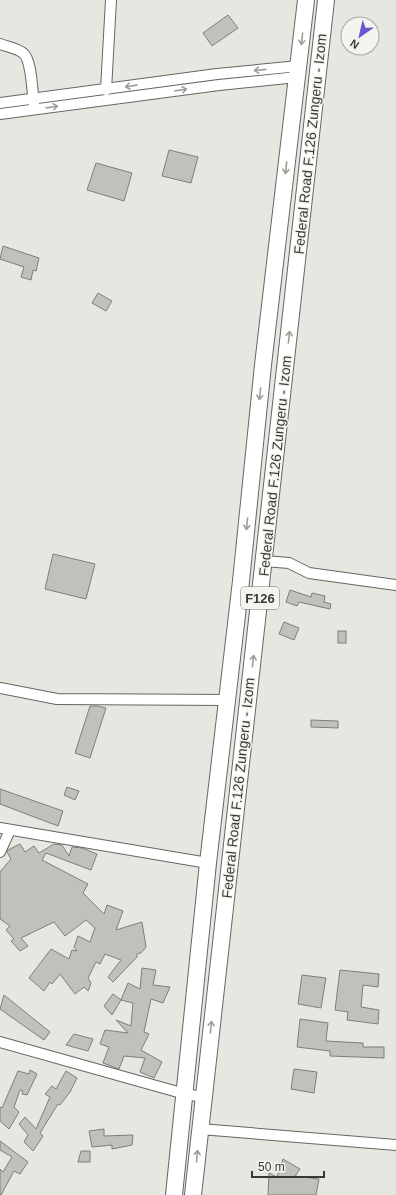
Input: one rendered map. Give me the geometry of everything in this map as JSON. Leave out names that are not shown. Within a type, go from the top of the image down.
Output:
[{"type":"main road","name":"Federal Road F.126 Zungeru - Izom","points":[[174,1195],[208,863],[228,700],[263,365],[306,0]]},
{"type":"main road","name":"Federal Road F.126 Zungeru - Izom","points":[[193,1195],[326,0]]},
{"type":"main road","points":[[263,365],[286,366]]},
{"type":"street","points":[[106,90],[111,0]]},
{"type":"street","points":[[0,44],[16,49],[25,54],[29,61],[34,109]]},
{"type":"street","points":[[0,103],[217,74],[298,71]]},
{"type":"street","points":[[0,114],[219,85],[298,71]]},
{"type":"street","points":[[264,561],[289,563],[309,573],[396,585]]},
{"type":"street","points":[[0,688],[57,699],[228,700]]},
{"type":"street","points":[[0,852],[5,829],[208,863]]},
{"type":"street","points":[[0,1042],[185,1094],[203,1097]]},
{"type":"street","points":[[200,1129],[396,1145]]},
{"type":"building","points":[[228,15],[238,28],[212,46],[203,33]]},
{"type":"building","points":[[169,150],[198,157],[191,183],[162,176]]},
{"type":"building","points":[[96,163],[132,173],[124,201],[87,190]]},
{"type":"building","points":[[3,246],[39,258],[36,271],[33,270],[31,280],[21,277],[24,267],[0,259]]},
{"type":"building","points":[[98,293],[112,301],[106,311],[92,303]]},
{"type":"building","points":[[53,554],[95,564],[86,599],[45,589]]},
{"type":"building","points":[[290,590],[311,597],[312,593],[325,596],[324,602],[331,604],[330,609],[299,602],[297,606],[286,602]]},
{"type":"building","points":[[284,622],[299,628],[294,640],[279,634]]},
{"type":"building","points":[[338,631],[346,631],[346,643],[338,643]]},
{"type":"building","points":[[90,706],[106,708],[90,758],[75,753]]},
{"type":"building","points":[[311,720],[338,721],[338,728],[311,727]]},
{"type":"building","points":[[67,787],[79,791],[75,800],[64,795]]},
{"type":"building","points":[[0,789],[63,811],[58,826],[0,804]]},
{"type":"building","points":[[20,844],[25,852],[34,846],[39,853],[54,844],[62,845],[69,856],[72,847],[82,848],[97,854],[91,870],[46,853],[42,860],[88,884],[83,893],[104,914],[107,905],[123,911],[116,930],[142,922],[146,947],[141,953],[137,954],[137,957],[113,982],[108,977],[121,960],[105,954],[100,964],[96,962],[88,978],[91,983],[88,991],[84,987],[75,994],[60,974],[52,984],[50,982],[44,991],[29,978],[51,949],[69,959],[72,950],[77,951],[74,947],[78,936],[90,942],[95,928],[86,920],[65,936],[54,922],[21,938],[28,946],[20,951],[11,941],[14,939],[6,930],[10,926],[0,919],[0,872],[11,859],[7,852],[8,850]]},
{"type":"building","points":[[142,968],[156,970],[153,985],[170,987],[163,1003],[151,999],[144,1032],[149,1034],[141,1050],[162,1062],[154,1078],[140,1072],[145,1058],[124,1056],[119,1069],[103,1063],[109,1047],[100,1044],[105,1030],[128,1033],[116,1020],[131,1026],[133,1003],[121,1000],[128,983],[140,989]]},
{"type":"building","points":[[340,970],[379,974],[378,987],[363,985],[361,1007],[379,1010],[378,1024],[347,1020],[348,1012],[335,1010]]},
{"type":"building","points":[[302,975],[326,978],[321,1008],[298,1004]]},
{"type":"building","points":[[113,994],[121,1000],[112,1015],[104,1006]]},
{"type":"building","points":[[4,995],[50,1032],[44,1040],[0,1009]]},
{"type":"building","points":[[300,1019],[328,1023],[326,1041],[363,1043],[363,1047],[384,1047],[384,1058],[330,1056],[330,1051],[297,1047]]},
{"type":"building","points":[[74,1034],[93,1039],[88,1051],[66,1045]]},
{"type":"building","points":[[294,1069],[317,1072],[314,1093],[291,1089]]},
{"type":"building","points":[[30,1070],[37,1074],[27,1095],[22,1094],[23,1091],[20,1090],[14,1107],[19,1112],[9,1129],[0,1121],[0,1107],[2,1108],[18,1071],[29,1074]]},
{"type":"building","points":[[66,1071],[77,1078],[70,1092],[60,1105],[58,1104],[40,1133],[43,1136],[33,1151],[24,1142],[28,1135],[19,1124],[25,1117],[36,1129],[50,1097],[45,1094],[52,1086],[56,1089]]},
{"type":"building","points":[[104,1129],[104,1136],[133,1135],[132,1145],[112,1149],[112,1145],[92,1147],[89,1131]]},
{"type":"building","points":[[0,1141],[28,1162],[20,1174],[14,1171],[1,1195],[0,1169],[3,1172],[12,1157],[0,1150]]},
{"type":"building","points":[[81,1151],[90,1151],[90,1162],[78,1162]]},
{"type":"building","points":[[283,1159],[300,1169],[295,1176],[319,1179],[316,1195],[268,1195],[269,1173],[277,1177]]}]
